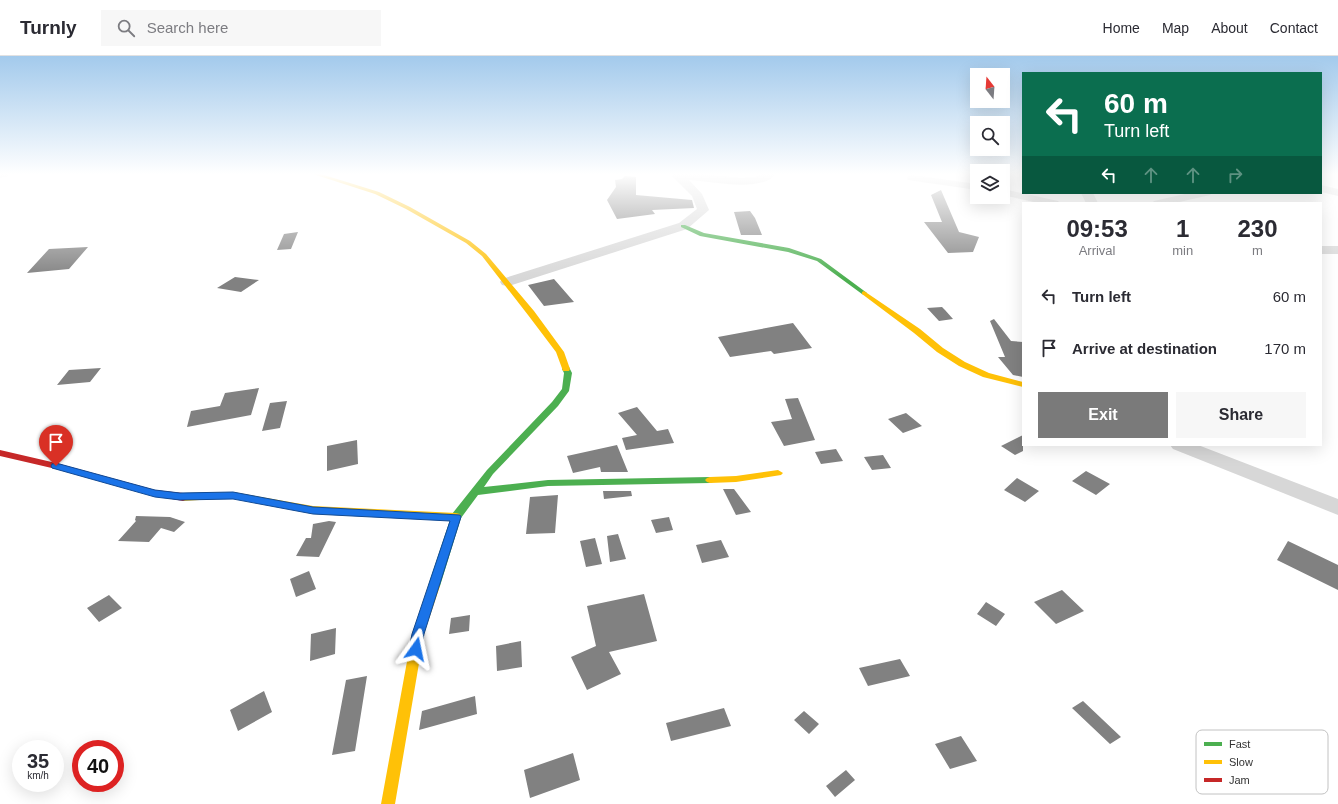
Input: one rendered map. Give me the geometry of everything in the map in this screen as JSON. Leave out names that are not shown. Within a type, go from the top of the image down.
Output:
[{"type":"street","points":[[388,804],[418,634],[456,517],[490,472],[555,404],[566,389],[568,373],[560,352],[507,282],[484,255],[468,242],[408,209]]},
{"type":"street","points":[[507,282],[683,226],[703,209]]},
{"type":"street","points":[[683,226],[702,235],[789,250],[819,260],[917,331],[940,350],[962,364],[986,375],[1022,385]]},
{"type":"street","points":[[1322,250],[1338,250]]},
{"type":"street","points":[[1183,446],[1338,507]]},
{"type":"street","points":[[0,453],[56,466],[155,493],[180,497],[233,496],[313,510],[456,517]]},
{"type":"street","points":[[475,492],[548,484],[736,478],[778,473]]},
{"type":"building","points":[[612,209],[675,209],[652,210],[655,214],[617,219]]},
{"type":"building","points":[[937,209],[949,209],[959,232],[979,237],[973,252],[948,253],[924,222],[942,222]]},
{"type":"building","points":[[750,211],[755,218],[762,235],[741,235],[734,212]]},
{"type":"building","points":[[298,232],[291,249],[277,250],[284,234]]},
{"type":"building","points":[[88,247],[69,269],[27,273],[49,249]]},
{"type":"building","points":[[235,277],[259,280],[241,292],[217,288]]},
{"type":"building","points":[[554,279],[574,302],[544,306],[528,285]]},
{"type":"building","points":[[942,307],[953,319],[939,321],[927,308]]},
{"type":"building","points":[[994,319],[1011,341],[1022,342],[1022,377],[1013,375],[998,357],[1005,357],[990,321]]},
{"type":"building","points":[[793,323],[812,348],[774,354],[771,351],[730,357],[718,337]]},
{"type":"building","points":[[101,368],[90,382],[57,385],[69,370]]},
{"type":"building","points":[[259,388],[251,415],[187,427],[191,411],[220,406],[225,393]]},
{"type":"building","points":[[798,398],[815,440],[784,446],[771,422],[792,419],[785,399]]},
{"type":"building","points":[[287,401],[280,428],[262,431],[270,403]]},
{"type":"building","points":[[637,407],[657,431],[668,429],[674,443],[626,450],[622,438],[637,435],[618,413]]},
{"type":"building","points":[[906,413],[922,426],[903,433],[888,419]]},
{"type":"building","points":[[1022,436],[1023,451],[1015,455],[1001,446]]},
{"type":"building","points":[[357,440],[358,464],[327,471],[327,446]]},
{"type":"building","points":[[617,445],[628,472],[601,472],[600,467],[573,473],[567,456]]},
{"type":"building","points":[[836,449],[843,461],[821,464],[815,452]]},
{"type":"building","points":[[883,455],[891,468],[872,470],[864,457]]},
{"type":"building","points":[[1086,471],[1110,484],[1096,495],[1072,481]]},
{"type":"building","points":[[1017,478],[1039,491],[1025,502],[1004,490]]},
{"type":"building","points":[[723,489],[734,489],[751,512],[736,515]]},
{"type":"building","points":[[603,491],[631,491],[632,496],[604,499]]},
{"type":"building","points":[[558,495],[555,533],[526,534],[530,497]]},
{"type":"building","points":[[136,516],[170,517],[185,522],[174,532],[161,528],[149,542],[118,541],[136,521]]},
{"type":"building","points":[[669,517],[673,530],[656,533],[651,520]]},
{"type":"building","points":[[329,521],[336,522],[319,557],[296,556],[306,538],[311,538],[313,524]]},
{"type":"building","points":[[618,534],[626,559],[610,562],[607,536]]},
{"type":"building","points":[[595,538],[602,564],[586,567],[580,541]]},
{"type":"building","points":[[721,540],[729,557],[702,563],[696,545]]},
{"type":"building","points":[[1288,541],[1338,565],[1338,590],[1277,560]]},
{"type":"building","points":[[309,571],[316,589],[296,597],[290,579]]},
{"type":"building","points":[[1062,590],[1084,611],[1056,624],[1034,602]]},
{"type":"building","points":[[644,594],[657,641],[609,652],[621,674],[587,690],[571,657],[596,646],[587,606]]},
{"type":"building","points":[[109,595],[122,608],[99,622],[87,608]]},
{"type":"building","points":[[986,602],[1005,614],[996,626],[977,614]]},
{"type":"building","points":[[470,615],[469,631],[449,634],[451,618]]},
{"type":"building","points":[[336,628],[335,654],[310,661],[311,634]]},
{"type":"building","points":[[521,641],[522,667],[497,671],[496,646]]},
{"type":"building","points":[[900,659],[910,676],[868,686],[859,668]]},
{"type":"building","points":[[367,676],[355,751],[332,755],[346,680]]},
{"type":"building","points":[[264,691],[272,712],[238,731],[230,710]]},
{"type":"building","points":[[475,696],[477,714],[419,730],[422,711]]},
{"type":"building","points":[[1083,701],[1121,737],[1110,744],[1072,708]]},
{"type":"building","points":[[724,708],[731,726],[671,741],[666,723]]},
{"type":"building","points":[[804,711],[819,724],[809,734],[794,720]]},
{"type":"building","points":[[961,736],[977,761],[950,769],[935,744]]},
{"type":"building","points":[[573,753],[580,780],[530,798],[524,770]]},
{"type":"building","points":[[846,770],[855,780],[835,797],[826,786]]},
{"type":"traffic: fast","points":[[683,226],[702,235],[789,250],[819,260],[864,293]]},
{"type":"traffic: fast","points":[[434,586],[456,517],[490,472],[555,404],[566,389],[568,373],[566,369]]},
{"type":"traffic: fast","points":[[475,492],[548,483],[710,480]]},
{"type":"traffic: slow","points":[[410,209],[468,242],[484,255],[531,313],[560,352],[566,369]]},
{"type":"traffic: slow","points":[[864,293],[917,331],[940,350],[962,364],[986,375],[1022,385]]},
{"type":"traffic: slow","points":[[710,480],[736,479],[778,473]]},
{"type":"traffic: slow","points":[[183,497],[233,495],[313,510],[456,517]]},
{"type":"traffic: slow","points":[[388,804],[418,634],[434,586]]},
{"type":"traffic: jam","points":[[0,453],[56,466],[155,493],[183,497]]},
{"type":"route","points":[[56,466],[155,493],[180,497],[214,495],[233,496],[313,510],[370,514],[456,517],[418,634],[416,649]]}]
